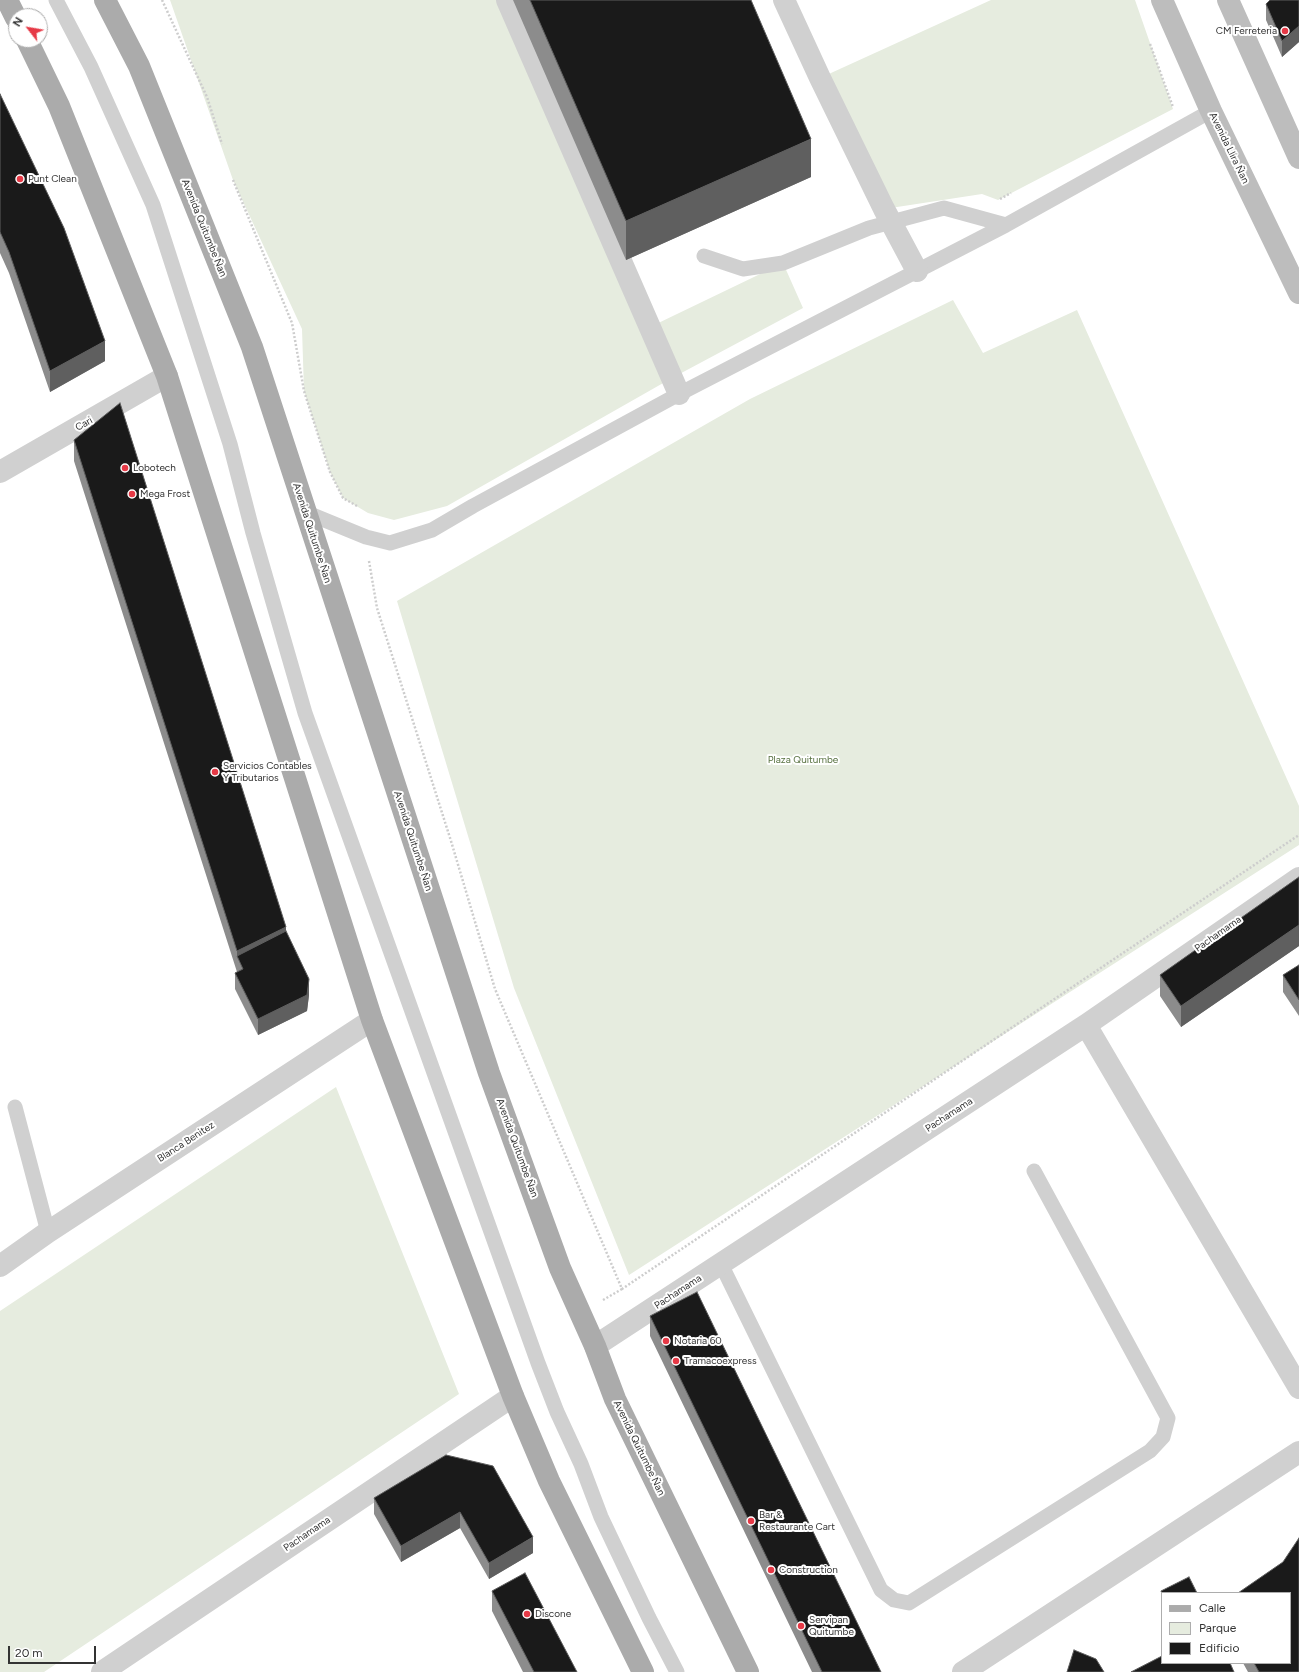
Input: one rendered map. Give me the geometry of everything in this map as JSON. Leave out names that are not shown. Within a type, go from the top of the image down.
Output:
[{"type":"main road","name":"Avenida Quitumbe Ñan","points":[[105,0],[139,66],[252,347],[489,1073],[560,1268],[595,1346],[615,1399],[748,1672]]},
{"type":"main road","points":[[31,48],[59,106],[167,376],[372,1020],[512,1396],[549,1481],[643,1672]]},
{"type":"street","points":[[507,0],[679,394]]},
{"type":"street","points":[[784,0],[890,222],[917,271]]},
{"type":"street","name":"Avenida Llira Ñan","points":[[1162,0],[1211,111],[1299,293]]},
{"type":"street","points":[[1228,0],[1299,158]]},
{"type":"street","name":"Cari","points":[[0,472],[167,376]]},
{"type":"street","name":"Pachamama","points":[[595,1346],[1086,1025],[1299,878]]},
{"type":"street","name":"Blanca Benitez","points":[[0,1266],[48,1232],[372,1020]]},
{"type":"street","points":[[1086,1025],[1299,1388]]},
{"type":"street","name":"Pachamama","points":[[102,1672],[512,1396]]},
{"type":"street","points":[[963,1672],[1299,1452]]},
{"type":"lane","points":[[56,0],[91,67],[153,205],[230,444],[252,533],[305,713],[538,1363],[557,1412],[581,1464],[602,1517],[649,1618],[677,1672]]},
{"type":"lane","points":[[305,512],[366,537],[390,543],[432,530],[473,506],[679,394],[1006,225],[1211,111]]},
{"type":"lane","points":[[704,256],[743,269],[783,263],[869,228],[944,208],[1006,225]]},
{"type":"lane","points":[[16,1107],[48,1232]]},
{"type":"lane","points":[[721,1264],[881,1590],[894,1600],[909,1603],[1150,1451],[1163,1437],[1168,1418],[1034,1171]]},
{"type":"path","points":[[162,0],[207,97],[222,144]]},
{"type":"path","points":[[1150,44],[1180,128]]},
{"type":"path","points":[[233,180],[292,323],[304,391],[330,472],[343,498],[368,513],[366,537],[377,608],[451,841],[495,989],[622,1289],[1299,835]]},
{"type":"green space","points":[[170,0],[498,0],[650,327],[783,263],[803,308],[672,378],[447,506],[394,520],[368,513],[343,498],[330,472],[304,391],[302,329],[233,180]]},
{"type":"green space","points":[[991,0],[1135,0],[1173,109],[998,200],[982,194],[884,209],[820,78]]},
{"type":"green space","name":"Plaza Quitumbe","points":[[953,300],[983,353],[1077,310],[1299,806],[1299,845],[629,1275],[514,988],[397,601],[750,399]]},
{"type":"green space","points":[[336,1087],[459,1394],[44,1672],[0,1672],[0,1311]]},
{"type":"building","points":[[530,0],[751,0],[811,139],[626,221]]},
{"type":"building","name":"CM Ferreteria","points":[[1270,0],[1299,0],[1299,26],[1282,41],[1266,4]]},
{"type":"building","points":[[0,94],[64,228],[105,341],[50,371],[9,252],[0,232]]},
{"type":"building","points":[[120,403],[286,927],[237,951],[74,440]]},
{"type":"building","points":[[1299,877],[1299,925],[1181,1006],[1160,975]]},
{"type":"building","points":[[286,931],[309,979],[307,995],[258,1019],[235,973],[243,969],[237,956]]},
{"type":"building","points":[[1299,965],[1299,1000],[1283,975]]},
{"type":"building","points":[[697,1292],[881,1672],[822,1672],[650,1316]]},
{"type":"building","points":[[446,1455],[493,1466],[533,1537],[489,1563],[460,1512],[401,1546],[374,1498]]},
{"type":"building","points":[[1299,1538],[1299,1672],[1259,1672],[1255,1664],[1291,1664],[1291,1592],[1239,1592],[1283,1562]]},
{"type":"building","points":[[525,1573],[577,1672],[534,1672],[492,1591]]},
{"type":"building","points":[[1189,1577],[1196,1592],[1161,1592]]},
{"type":"building","points":[[1074,1650],[1096,1659],[1104,1672],[1067,1672]]},
{"type":"building","points":[[1161,1657],[1161,1664],[1230,1664],[1234,1672],[1131,1672]]},
{"type":"place","name":"CM Ferreteria","points":[[1285,31]]},
{"type":"place","name":"Punt Clean","points":[[20,179]]},
{"type":"place","name":"Lobotech","points":[[125,468]]},
{"type":"place","name":"Mega Frost","points":[[132,494]]},
{"type":"place","name":"Servicios Contables Y Tributarios","points":[[215,772]]},
{"type":"place","name":"Notaria 60","points":[[666,1341]]},
{"type":"place","name":"Tramacoexpress","points":[[676,1361]]},
{"type":"place","name":"Bar & Restaurante Cart","points":[[751,1521]]},
{"type":"place","name":"Construction","points":[[771,1570]]},
{"type":"place","name":"Discone","points":[[527,1614]]},
{"type":"place","name":"Servipan Quitumbe","points":[[801,1626]]}]
